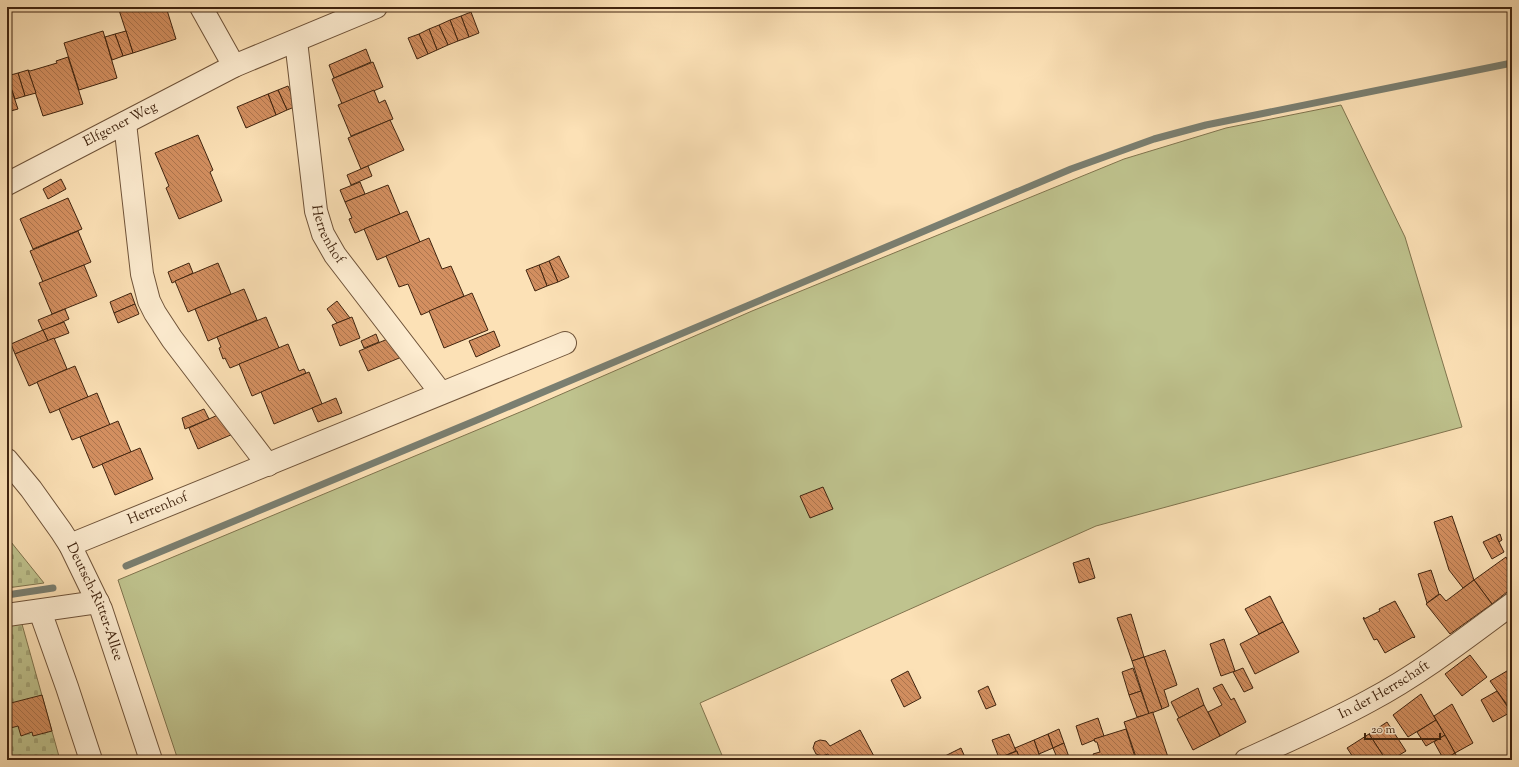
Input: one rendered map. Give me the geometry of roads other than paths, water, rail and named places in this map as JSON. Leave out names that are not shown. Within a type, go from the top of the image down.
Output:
[{"type":"street","points":[[201,7],[234,66]]},
{"type":"street","name":"Elfgener Weg","points":[[7,184],[234,66],[376,7]]},
{"type":"street","name":"Herrenhof","points":[[296,41],[316,211],[324,234],[335,255],[441,393]]},
{"type":"street","points":[[125,123],[142,274],[155,314],[172,339],[268,465]]},
{"type":"street","name":"Herrenhof","points":[[70,545],[565,343]]},
{"type":"street","name":"Deutsch-Ritter-Allee","points":[[7,460],[47,511],[70,545],[98,602],[109,629],[151,760]]},
{"type":"street","points":[[7,615],[98,602]]},
{"type":"street","name":"In der Herrschaft","points":[[1246,760],[1334,720],[1384,693],[1429,664],[1512,604]]},
{"type":"street","points":[[40,611],[68,687],[91,760]]},
{"type":"waterway","points":[[126,566],[477,420],[1071,169],[1154,139],[1206,125],[1512,63]]},
{"type":"waterway","points":[[7,595],[53,588]]}]
